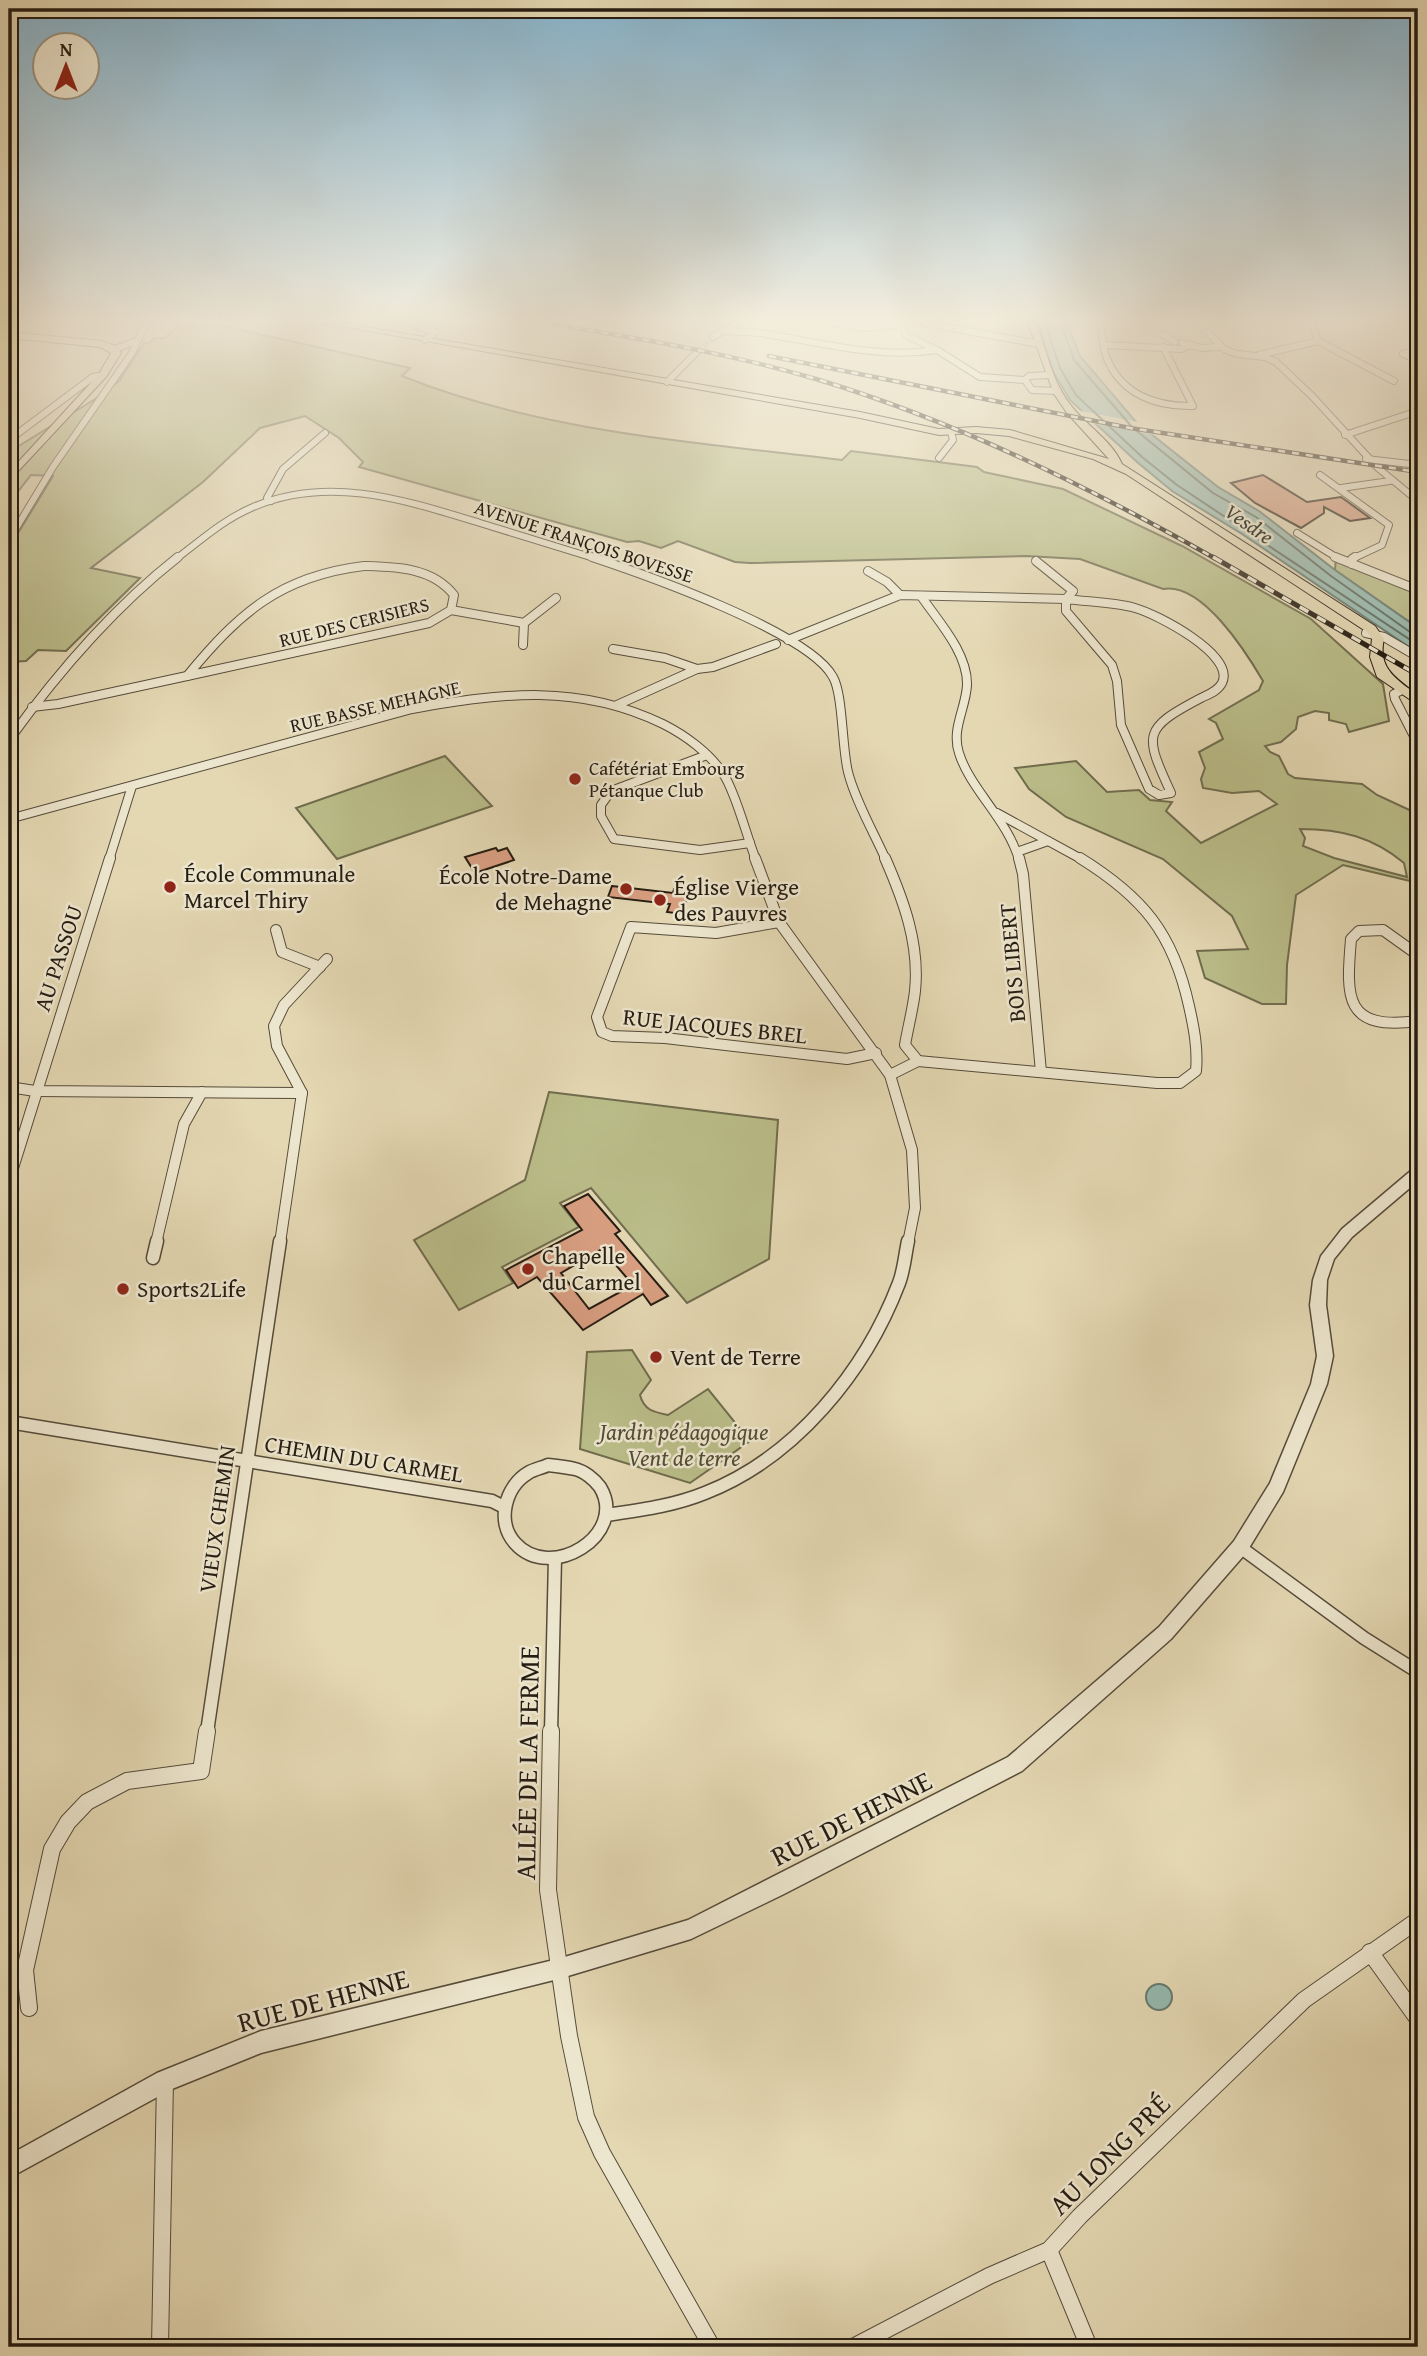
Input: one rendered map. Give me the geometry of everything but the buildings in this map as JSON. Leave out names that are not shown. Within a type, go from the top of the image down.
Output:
[{"type":"main road","points":[[9,478],[50,433]]},
{"type":"main road","points":[[1007,433],[1117,464],[1367,630],[1367,656],[1374,669],[1418,701]]},
{"type":"main road","points":[[1092,433],[1112,452],[1117,464]]},
{"type":"main road","points":[[1097,457],[1112,452]]},
{"type":"street","points":[[9,540],[77,433]]},
{"type":"street","points":[[271,501],[267,498],[269,488],[291,458],[325,433]]},
{"type":"street","points":[[939,458],[953,440],[951,433]]},
{"type":"street","points":[[1351,433],[1345,435],[1366,459],[1418,501]]},
{"type":"street","points":[[1366,459],[1418,463]]},
{"type":"street","points":[[1320,475],[1389,525],[1382,545],[1352,559],[1352,564]]},
{"type":"street","points":[[1340,488],[1390,481]]},
{"type":"street","name":"AVENUE FRANÇOIS BOVESSE","points":[[9,740],[32,707],[92,634],[146,582],[229,520],[246,510],[271,501],[338,491],[392,497],[648,575],[739,613],[788,640],[829,669],[835,679],[848,772],[904,901],[915,957],[915,990],[905,1045],[918,1061]]},
{"type":"street","points":[[1297,533],[1336,558],[1418,590]]},
{"type":"street","points":[[788,640],[900,595],[1066,599],[1133,607],[1151,613],[1207,647],[1224,669],[1224,680],[1218,689],[1165,717],[1157,726],[1152,751],[1171,793],[1164,796],[1154,794],[1149,789],[1121,725],[1117,681],[1112,665],[1066,611],[1066,599],[1073,591],[1069,585],[1036,561]]},
{"type":"street","name":"RUE DES CERISIERS","points":[[32,707],[58,704],[187,676],[429,623],[451,611],[454,595],[449,588],[422,573],[380,565],[330,570],[294,581],[265,598],[228,630],[187,676]]},
{"type":"street","points":[[868,571],[887,582],[900,595]]},
{"type":"street","name":"BOIS LIBERT","points":[[921,596],[952,641],[966,673],[967,687],[956,735],[959,754],[986,800],[997,813],[1017,852],[1023,874],[1041,1072]]},
{"type":"street","points":[[451,611],[524,623],[556,598]]},
{"type":"street","points":[[523,645],[524,623]]},
{"type":"street","points":[[1367,630],[1418,657]]},
{"type":"street","points":[[617,705],[696,669],[720,664],[776,644]]},
{"type":"street","points":[[612,649],[665,658],[696,669]]},
{"type":"street","points":[[1402,690],[1394,694],[1395,699],[1418,744]]},
{"type":"street","name":"RUE BASSE MEHAGNE","points":[[9,820],[365,721],[457,701],[526,694],[577,697],[617,705],[677,730],[707,755],[724,775],[779,922],[814,974],[890,1075]]},
{"type":"street","points":[[707,755],[611,791],[601,805],[604,826],[614,839],[628,842],[700,850],[750,844]]},
{"type":"street","name":"AU PASSOU","points":[[9,1181],[132,786]]},
{"type":"street","name":"BOIS LIBERT","points":[[918,1061],[1180,1083],[1196,1071],[1198,1052],[1181,973],[1168,941],[1152,917],[1132,895],[1112,879],[997,813]]},
{"type":"street","points":[[1017,852],[1048,841]]},
{"type":"street","name":"RUE JACQUES BREL","points":[[779,922],[716,933],[631,927],[597,1017],[602,1032],[612,1036],[665,1038],[847,1059],[876,1053]]},
{"type":"street","points":[[9,1087],[35,1091],[302,1093],[299,1081],[279,1050],[274,1028],[279,1013],[294,993],[323,963],[282,952],[276,930]]},
{"type":"street","points":[[1418,955],[1383,930],[1359,931],[1351,939],[1349,994],[1363,1013],[1379,1023],[1394,1025],[1418,1021]]},
{"type":"street","points":[[606,1515],[666,1506],[706,1493],[745,1474],[778,1450],[821,1411],[854,1370],[880,1325],[900,1281],[915,1208],[912,1150],[890,1075],[918,1061]]},
{"type":"street","points":[[153,1258],[184,1124],[202,1092]]},
{"type":"street","name":"VIEUX CHEMIN","points":[[29,2008],[25,1970],[52,1849],[68,1822],[86,1802],[127,1781],[201,1771],[302,1093]]},
{"type":"street","name":"RUE DE HENNE","points":[[9,2167],[165,2081],[261,2042],[558,1969],[691,1928],[777,1887],[1015,1764],[1166,1633],[1240,1547],[1277,1487],[1320,1384],[1325,1356],[1318,1305],[1320,1280],[1328,1256],[1347,1233],[1418,1173]]},
{"type":"street","name":"CHEMIN DU CARMEL","points":[[9,1423],[492,1501],[504,1507]]},
{"type":"street","points":[[548,1465],[569,1465],[580,1469],[598,1483],[604,1493],[606,1515],[602,1528],[583,1549],[555,1558],[526,1552],[516,1544],[508,1533],[504,1507],[512,1488],[528,1473],[548,1465]]},
{"type":"street","points":[[1240,1547],[1364,1638],[1418,1672]]},
{"type":"street","name":"ALLÉE DE LA FERME","points":[[555,1558],[548,1890],[558,1969]]},
{"type":"street","name":"AU LONG PRÉ","points":[[853,2347],[989,2276],[1049,2250],[1080,2216],[1304,2000],[1418,1920]]},
{"type":"street","points":[[1370,1952],[1418,2019]]},
{"type":"street","points":[[558,1969],[586,2116],[602,2153],[712,2347]]},
{"type":"street","points":[[160,2347],[165,2081]]},
{"type":"street","points":[[1049,2250],[1089,2347]]},
{"type":"green space","points":[[40,433],[255,433],[203,482],[91,568],[140,578],[66,651],[38,650],[26,661],[9,662],[9,548],[53,476],[31,475],[9,503],[9,452]]},
{"type":"green space","points":[[331,433],[626,433],[842,460],[851,451],[977,467],[984,472],[1063,489],[1182,546],[1311,619],[1383,684],[1389,721],[1349,732],[1346,724],[1329,720],[1329,713],[1315,711],[1298,717],[1296,729],[1281,742],[1265,746],[1279,756],[1288,774],[1295,778],[1362,784],[1377,795],[1418,814],[1418,887],[1410,881],[1343,865],[1296,895],[1287,965],[1286,1004],[1262,1004],[1205,978],[1197,951],[1248,949],[1232,916],[1163,859],[1066,817],[1029,789],[1015,768],[1076,761],[1107,792],[1139,790],[1150,800],[1172,802],[1166,811],[1201,843],[1277,804],[1259,791],[1232,793],[1203,788],[1201,779],[1205,768],[1199,752],[1223,739],[1216,723],[1209,719],[1259,690],[1263,681],[1234,637],[1207,607],[1193,596],[1178,590],[1163,589],[1080,559],[1026,556],[735,562],[678,541],[661,548],[639,541],[627,542],[359,467],[363,462]],"holes":[[[1300,829],[1356,836],[1392,854],[1404,863],[1407,877],[1334,858],[1303,846],[1305,838]]]},
{"type":"green space","points":[[1336,558],[1418,590],[1418,628],[1335,570]]},
{"type":"green space","points":[[445,756],[492,806],[337,859],[296,808]]},
{"type":"green space","points":[[549,1092],[778,1120],[769,1259],[687,1303],[591,1188],[560,1203],[579,1227],[502,1267],[513,1283],[459,1310],[414,1240],[525,1180]]},
{"type":"green space","name":"Jardin pédagogique Vent de terre","points":[[632,1350],[651,1380],[640,1395],[647,1407],[668,1415],[708,1389],[750,1441],[690,1483],[580,1449],[587,1352]]},
{"type":"water","name":"Vesdre","points":[[1106,433],[1150,433],[1218,487],[1259,511],[1335,570],[1418,628],[1418,653],[1242,534],[1172,491]]},
{"type":"water","points":[[1159,1984],[1168,1988],[1172,1997],[1168,2006],[1159,2010],[1150,2006],[1146,1997],[1150,1988]]},
{"type":"railway","points":[[966,433],[1071,481],[1216,559]]},
{"type":"railway","points":[[1162,433],[1418,472]]},
{"type":"railway","points":[[1213,557],[1418,675]]},
{"type":"place","name":"Cafétériat Embourg Pétanque Club","points":[[575,779]]},
{"type":"place","name":"École Communale Marcel Thiry","points":[[170,887]]},
{"type":"place","name":"École Notre-Dame de Mehagne","points":[[626,889]]},
{"type":"place","name":"Église Vierge des Pauvres","points":[[660,900]]},
{"type":"place","name":"Chapelle du Carmel","points":[[528,1269]]},
{"type":"place","name":"Sports2Life","points":[[123,1289]]},
{"type":"place","name":"Vent de Terre","points":[[656,1357]]}]
